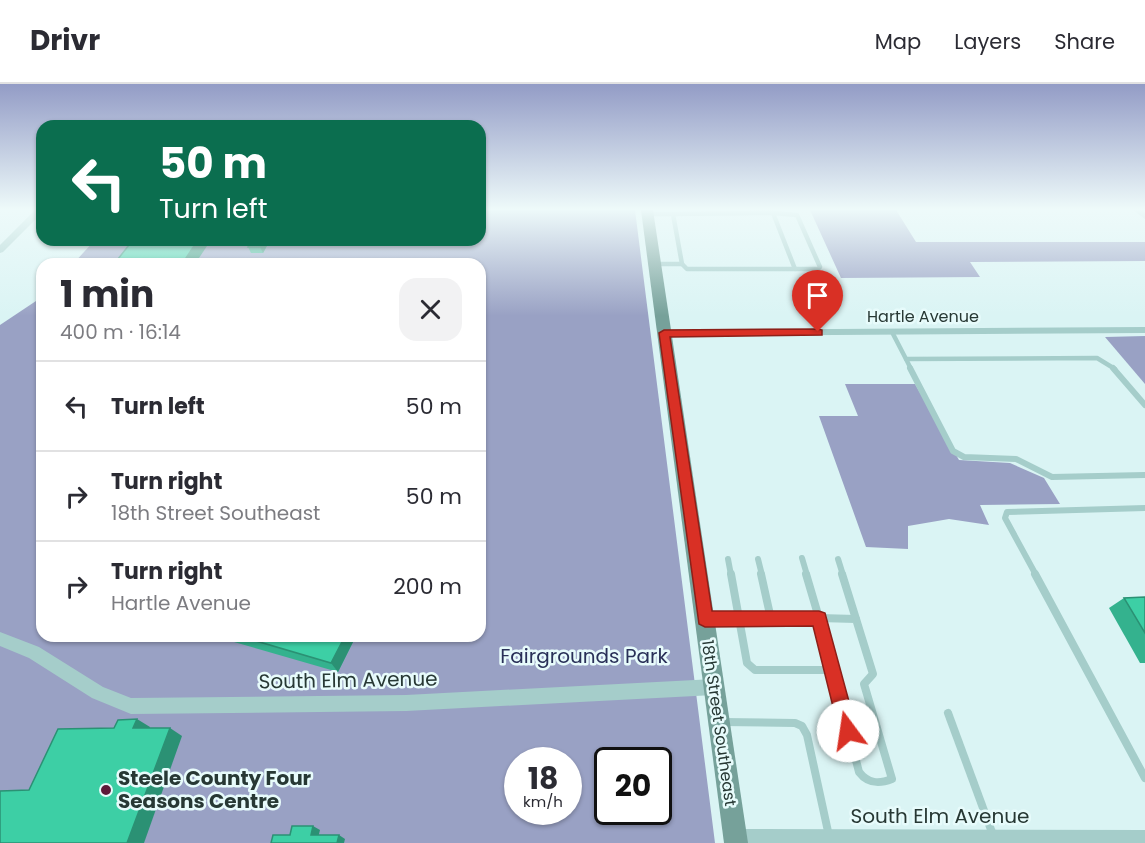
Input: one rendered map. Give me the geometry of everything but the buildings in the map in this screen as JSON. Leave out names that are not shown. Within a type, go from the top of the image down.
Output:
[{"type":"street","name":"18th Street Southeast","points":[[652,245],[736,840]]},
{"type":"street","name":"Hartle Avenue","points":[[664,333],[1145,330]]},
{"type":"street","name":"South Elm Avenue","points":[[0,639],[11,641],[118,703],[131,706],[406,703],[714,687]]},
{"type":"street","name":"South Elm Avenue","points":[[736,840],[830,838],[959,841],[994,838],[1126,841],[1145,839]]},
{"type":"lane","points":[[679,245],[682,264],[687,269],[818,269],[820,267],[810,245]]},
{"type":"lane","points":[[786,245],[795,269]]},
{"type":"lane","points":[[655,264],[682,264]]},
{"type":"lane","points":[[892,332],[952,451],[964,458],[1016,459],[1052,477],[1145,475]]},
{"type":"lane","points":[[906,359],[1096,358],[1112,366],[1145,405]]},
{"type":"lane","points":[[1145,508],[1015,510],[1007,512],[1005,518],[1145,778]]},
{"type":"lane","points":[[802,558],[859,772],[863,780],[888,782],[892,779],[891,774],[864,684],[873,674],[838,559]]},
{"type":"lane","points":[[728,559],[750,668],[755,670],[832,670]]},
{"type":"lane","points":[[758,559],[771,619]]},
{"type":"lane","points":[[705,619],[856,619]]},
{"type":"lane","points":[[948,713],[994,838]]},
{"type":"lane","points":[[719,722],[795,723],[802,726],[807,735],[830,838]]},
{"type":"green space","name":"Fairgrounds Park","points":[[639,245],[715,843],[0,843],[0,325],[36,301],[36,642],[486,642],[486,258],[78,258],[89,246]]},
{"type":"green space","points":[[826,245],[1145,245],[1145,261],[970,262],[980,277],[841,278]]},
{"type":"green space","points":[[1145,336],[1145,384],[1105,337]]},
{"type":"green space","points":[[845,384],[915,384],[959,460],[1010,463],[1044,478],[1060,504],[980,505],[989,525],[949,519],[908,526],[908,549],[866,547],[819,416],[858,416]]},
{"type":"place","name":"Steele County Four Seasons Centre","points":[[106,790]]},
{"type":"route","points":[[818,332],[664,333],[705,619],[819,618],[848,731]]}]
